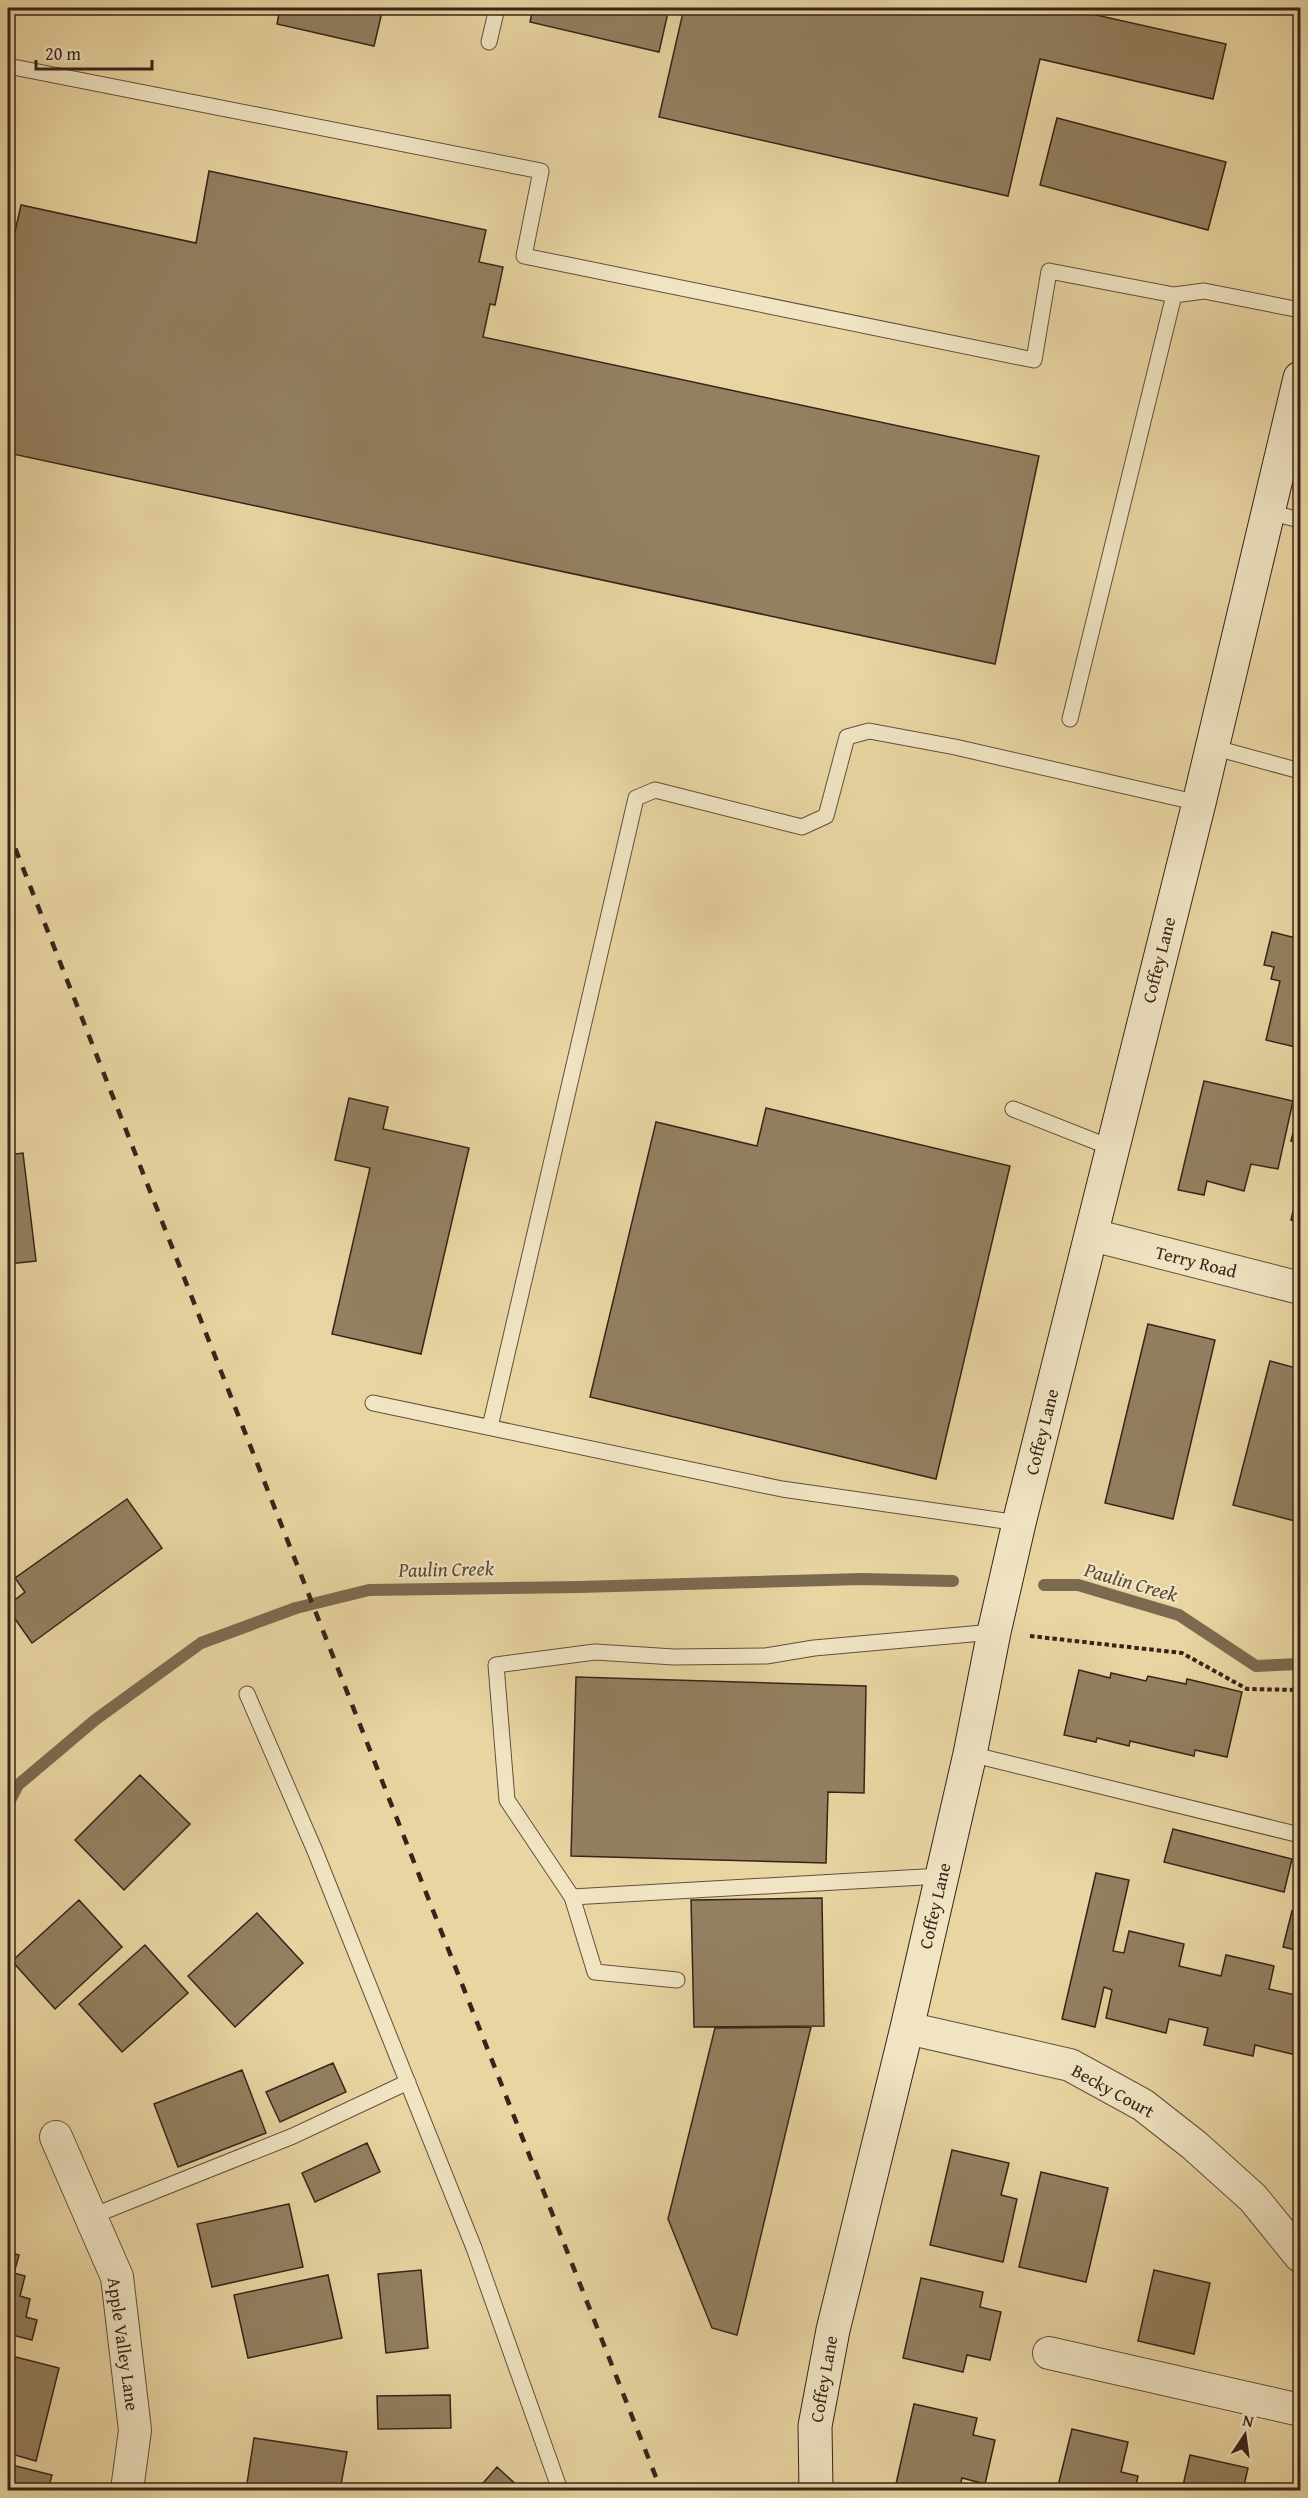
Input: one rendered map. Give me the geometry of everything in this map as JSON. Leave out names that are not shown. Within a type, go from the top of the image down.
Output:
[{"type":"street","name":"Coffey Lane","points":[[816,2490],[814,2426],[831,2341],[907,2028],[970,1754],[994,1632],[1019,1523],[1212,747],[1300,378]]},
{"type":"street","name":"Terry Road","points":[[1092,1235],[1300,1288]]},
{"type":"street","name":"Becky Court","points":[[907,2028],[1070,2065],[1143,2105],[1194,2145],[1253,2198],[1300,2256]]},
{"type":"street","name":"Apple Valley Lane","points":[[56,2137],[117,2277],[135,2430],[127,2490]]},
{"type":"street","points":[[1049,2353],[1300,2410]]},
{"type":"lane","points":[[489,42],[497,8]]},
{"type":"lane","points":[[8,66],[541,171],[524,256],[1034,360],[1049,271],[1174,295],[1204,291],[1300,310]]},
{"type":"lane","points":[[1070,719],[1174,295]]},
{"type":"lane","points":[[1268,512],[1300,520]]},
{"type":"lane","points":[[490,1427],[636,798],[655,790],[802,827],[826,816],[847,738],[869,731],[955,747],[1198,803]]},
{"type":"lane","points":[[1212,747],[1300,771]]},
{"type":"lane","points":[[1013,1109],[1112,1148]]},
{"type":"lane","points":[[374,1403],[782,1489],[1019,1523]]},
{"type":"lane","points":[[677,1980],[595,1972],[572,1897],[507,1800],[496,1665],[595,1652],[674,1657],[766,1656],[814,1648],[994,1632]]},
{"type":"lane","points":[[247,1694],[315,1851],[474,2248],[560,2490]]},
{"type":"lane","points":[[970,1754],[1300,1835]]},
{"type":"lane","points":[[572,1897],[941,1876]]},
{"type":"lane","points":[[90,2217],[293,2136],[408,2082]]},
{"type":"path","points":[[994,1632],[1182,1653],[1248,1689],[1300,1690]]},
{"type":"building","points":[[280,8],[383,8],[374,46],[277,24]]},
{"type":"building","points":[[533,8],[669,8],[659,52],[530,22]]},
{"type":"building","points":[[684,8],[1065,8],[1226,44],[1213,99],[1040,59],[1008,196],[659,117]]},
{"type":"building","points":[[1057,118],[1226,162],[1208,230],[1040,185]]},
{"type":"building","points":[[209,171],[486,230],[479,262],[503,267],[495,305],[490,304],[483,337],[1039,456],[995,664],[8,453],[8,253],[10,254],[21,205],[196,243]]},
{"type":"building","points":[[1272,932],[1300,939],[1300,1048],[1266,1040],[1280,981],[1271,979],[1274,967],[1264,965]]},
{"type":"building","points":[[1204,1081],[1293,1101],[1278,1169],[1251,1164],[1244,1191],[1207,1181],[1204,1195],[1178,1190]]},
{"type":"building","points":[[349,1098],[388,1107],[383,1129],[469,1148],[421,1354],[332,1334],[370,1168],[335,1160]]},
{"type":"building","points":[[766,1108],[1010,1166],[936,1479],[590,1397],[656,1122],[757,1146]]},
{"type":"building","points":[[1296,1122],[1300,1123],[1300,1143],[1291,1141]]},
{"type":"building","points":[[23,1153],[36,1261],[8,1264],[8,1155]]},
{"type":"building","points":[[1300,1182],[1300,1223],[1291,1220]]},
{"type":"building","points":[[1148,1324],[1215,1340],[1173,1519],[1105,1503]]},
{"type":"building","points":[[1270,1361],[1300,1369],[1300,1498],[1295,1521],[1233,1505]]},
{"type":"building","points":[[127,1499],[162,1548],[32,1643],[8,1609],[8,1605],[25,1592],[15,1578]]},
{"type":"building","points":[[1079,1670],[1110,1678],[1111,1673],[1146,1681],[1148,1676],[1186,1684],[1187,1679],[1242,1692],[1227,1757],[1195,1750],[1194,1756],[1130,1741],[1129,1746],[1097,1738],[1096,1742],[1064,1735]]},
{"type":"building","points":[[576,1677],[866,1686],[864,1793],[828,1792],[826,1863],[571,1856]]},
{"type":"building","points":[[140,1775],[190,1824],[124,1890],[75,1840]]},
{"type":"building","points":[[1173,1829],[1292,1859],[1284,1892],[1164,1862]]},
{"type":"building","points":[[1096,1873],[1129,1880],[1113,1951],[1124,1953],[1129,1931],[1184,1944],[1179,1966],[1221,1976],[1226,1955],[1274,1966],[1269,1989],[1300,1996],[1300,2056],[1255,2045],[1253,2056],[1204,2045],[1208,2028],[1169,2019],[1166,2033],[1106,2018],[1112,1990],[1104,1987],[1095,2027],[1062,2019]]},
{"type":"building","points":[[822,1898],[824,2026],[694,2027],[691,1900]]},
{"type":"building","points":[[1300,1899],[1300,1951],[1283,1947],[1292,1911],[1297,1912]]},
{"type":"building","points":[[79,1900],[122,1947],[55,2009],[12,1961]]},
{"type":"building","points":[[257,1913],[303,1963],[235,2027],[188,1976]]},
{"type":"building","points":[[145,1945],[188,1993],[122,2052],[79,2004]]},
{"type":"building","points":[[811,2027],[737,2335],[712,2328],[668,2219],[715,2028]]},
{"type":"building","points":[[333,2063],[346,2092],[280,2122],[266,2092]]},
{"type":"building","points":[[242,2070],[266,2133],[178,2167],[154,2104]]},
{"type":"building","points":[[367,2143],[380,2172],[315,2202],[302,2173]]},
{"type":"building","points":[[952,2150],[1009,2163],[1001,2195],[1017,2199],[1003,2262],[930,2245]]},
{"type":"building","points":[[1041,2172],[1108,2188],[1086,2282],[1019,2267]]},
{"type":"building","points":[[289,2204],[303,2267],[212,2287],[197,2224]]},
{"type":"building","points":[[8,2252],[19,2255],[14,2273],[25,2276],[20,2296],[30,2299],[26,2317],[37,2320],[32,2340],[8,2334]]},
{"type":"building","points":[[421,2270],[428,2348],[386,2353],[378,2274]]},
{"type":"building","points":[[1154,2270],[1210,2283],[1194,2354],[1138,2341]]},
{"type":"building","points":[[328,2275],[342,2338],[248,2358],[234,2295]]},
{"type":"building","points":[[921,2278],[983,2292],[980,2307],[1001,2312],[990,2360],[967,2355],[963,2372],[903,2358]]},
{"type":"building","points":[[8,2355],[59,2368],[36,2461],[8,2453]]},
{"type":"building","points":[[450,2395],[451,2428],[378,2429],[377,2396]]},
{"type":"building","points":[[914,2404],[977,2418],[973,2435],[995,2440],[985,2484],[962,2478],[959,2490],[925,2490],[896,2484]]},
{"type":"building","points":[[1072,2429],[1128,2442],[1121,2472],[1138,2476],[1135,2490],[1057,2490]]},
{"type":"building","points":[[254,2438],[347,2452],[340,2490],[246,2490]]},
{"type":"building","points":[[1190,2455],[1248,2468],[1243,2490],[1182,2490]]},
{"type":"building","points":[[8,2464],[52,2475],[48,2490],[8,2490]]},
{"type":"building","points":[[497,2467],[522,2490],[477,2490]]},
{"type":"waterway","name":"Paulin Creek","points":[[8,1804],[18,1785],[95,1720],[201,1643],[296,1608],[369,1590],[862,1579],[953,1581]]},
{"type":"waterway","name":"Paulin Creek","points":[[1044,1585],[1078,1585],[1179,1615],[1256,1666],[1300,1664]]},
{"type":"railway","points":[[8,830],[661,2490]]}]
